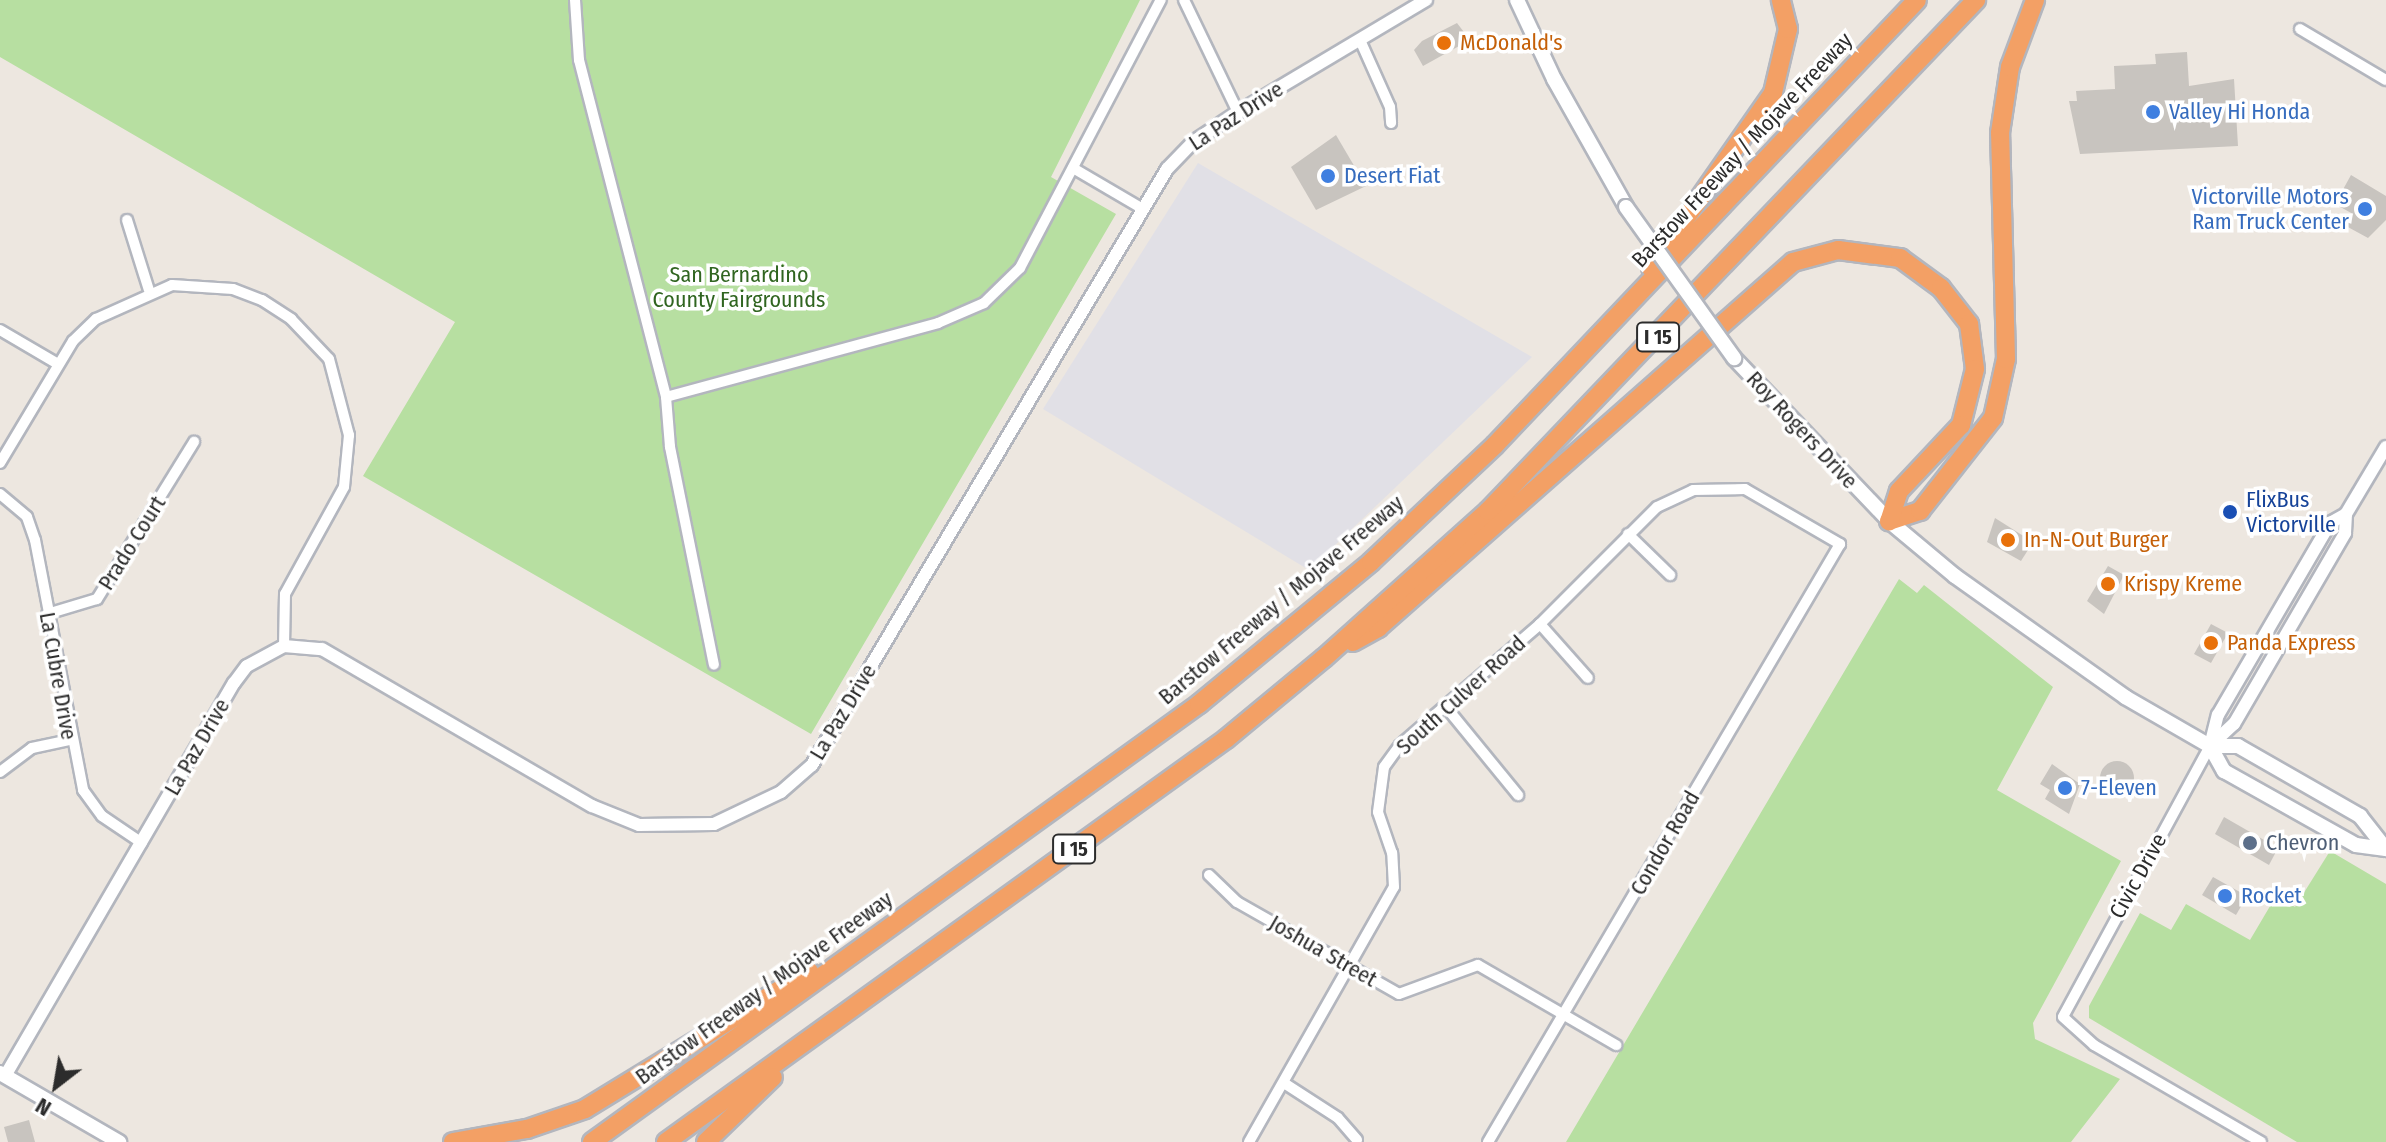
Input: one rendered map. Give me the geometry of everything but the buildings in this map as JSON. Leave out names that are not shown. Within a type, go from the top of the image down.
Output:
[{"type":"highway","points":[[1616,319],[1773,93],[1788,29],[1781,0]]},
{"type":"highway","name":"Barstow Freeway / Mojave Freeway","points":[[592,1142],[1199,704],[1371,562],[1616,319],[1917,0]]},
{"type":"highway","name":"I 15","points":[[666,1142],[1226,739],[1324,658],[1498,500],[1976,0]]},
{"type":"highway","points":[[1889,521],[1920,511],[1993,418],[2006,359],[2000,133],[2010,67],[2035,0]]},
{"type":"highway","points":[[1324,658],[1378,628],[1793,262],[1838,250],[1900,258],[1941,288],[1969,324],[1975,369],[1961,425],[1899,491],[1889,521]]},
{"type":"highway","points":[[453,1142],[527,1129],[585,1109],[940,891]]},
{"type":"highway","points":[[706,1142],[818,1033]]},
{"type":"main road","name":"Roy Rogers Drive","points":[[1517,0],[1554,79],[1626,207],[1734,358],[1889,521],[2125,697],[2210,746],[2238,746],[2360,816],[2386,849]]},
{"type":"main road","name":"Roy Rogers Drive","points":[[2210,746],[2224,771],[2356,845],[2386,849]]},
{"type":"main road","points":[[2,1078],[119,1142]]},
{"type":"street","points":[[575,0],[579,60],[666,397],[670,447],[714,665]]},
{"type":"street","points":[[666,397],[938,323],[984,303],[1020,268],[1161,0]]},
{"type":"street","points":[[1184,0],[1238,112]]},
{"type":"street","name":"La Paz Drive","points":[[2,1078],[234,683],[247,666],[284,646],[322,649],[615,818],[675,828],[747,813],[812,765],[1143,209],[1180,154],[1238,112],[1426,0]]},
{"type":"street","points":[[2300,29],[2386,80]]},
{"type":"street","points":[[1360,40],[1390,107],[1391,123]]},
{"type":"street","points":[[1073,168],[1143,209]]},
{"type":"street","points":[[127,220],[149,290]]},
{"type":"street","points":[[0,463],[58,364],[96,319],[149,290],[202,284],[262,300],[311,338],[337,378],[349,435],[344,487],[285,594],[284,646]]},
{"type":"street","points":[[0,330],[58,364]]},
{"type":"street","name":"Prado Court","points":[[47,614],[97,599],[194,442]]},
{"type":"street","name":"Civic Drive","points":[[2210,746],[2234,724],[2256,687],[2345,533],[2346,514],[2386,447]]},
{"type":"street","name":"South Culver Road","points":[[1249,1142],[1351,968],[1394,887],[1392,853],[1378,812],[1384,767],[1540,624],[1628,534],[1671,498],[1721,486],[1745,489],[1840,544]]},
{"type":"street","name":"La Cubre Drive","points":[[0,494],[27,517],[76,774],[91,804],[142,843]]},
{"type":"street","name":"Civic Drive","points":[[2261,1142],[2073,1032],[2064,1006],[2210,746],[2218,715],[2330,523],[2346,514]]},
{"type":"street","points":[[1628,534],[1670,575]]},
{"type":"street","name":"Condor Road","points":[[1488,1142],[1840,544]]},
{"type":"street","points":[[1540,624],[1588,678]]},
{"type":"street","points":[[1446,707],[1518,795]]},
{"type":"street","points":[[0,772],[32,748],[70,740]]},
{"type":"street","name":"Joshua Street","points":[[1209,875],[1237,902],[1399,994],[1478,965],[1616,1045]]},
{"type":"street","points":[[1284,1083],[1338,1118],[1357,1140]]},
{"type":"shaded area","points":[[1198,163],[1532,357],[1309,570],[1043,409]]},
{"type":"green space","name":"San Bernardino County Fairgrounds","points":[[0,0],[1140,0],[1051,177],[1116,214],[811,734],[363,476],[455,322],[0,57]]},
{"type":"green space","points":[[1899,579],[1917,593],[1924,585],[2053,687],[1997,790],[2121,861],[2033,1023],[2035,1039],[2120,1079],[2071,1142],[1566,1142]]},
{"type":"green space","points":[[2330,851],[2386,884],[2386,1142],[2297,1142],[2089,1018],[2089,1006],[2140,913],[2171,930],[2186,904],[2250,940],[2276,896],[2295,907]]},
{"type":"place","name":"McDonald's","points":[[1444,43]]},
{"type":"place","name":"Valley Hi Honda","points":[[2153,112]]},
{"type":"place","name":"Desert Fiat","points":[[1328,176]]},
{"type":"place","name":"Victorville Motors Ram Truck Center","points":[[2365,209]]},
{"type":"place","name":"FlixBus Victorville","points":[[2230,512]]},
{"type":"place","name":"In-N-Out Burger","points":[[2008,540]]},
{"type":"place","name":"Krispy Kreme","points":[[2108,584]]},
{"type":"place","name":"Panda Express","points":[[2211,643]]},
{"type":"place","name":"7-Eleven","points":[[2065,788]]},
{"type":"place","name":"Chevron","points":[[2250,843]]},
{"type":"place","name":"Rocket","points":[[2225,896]]}]
